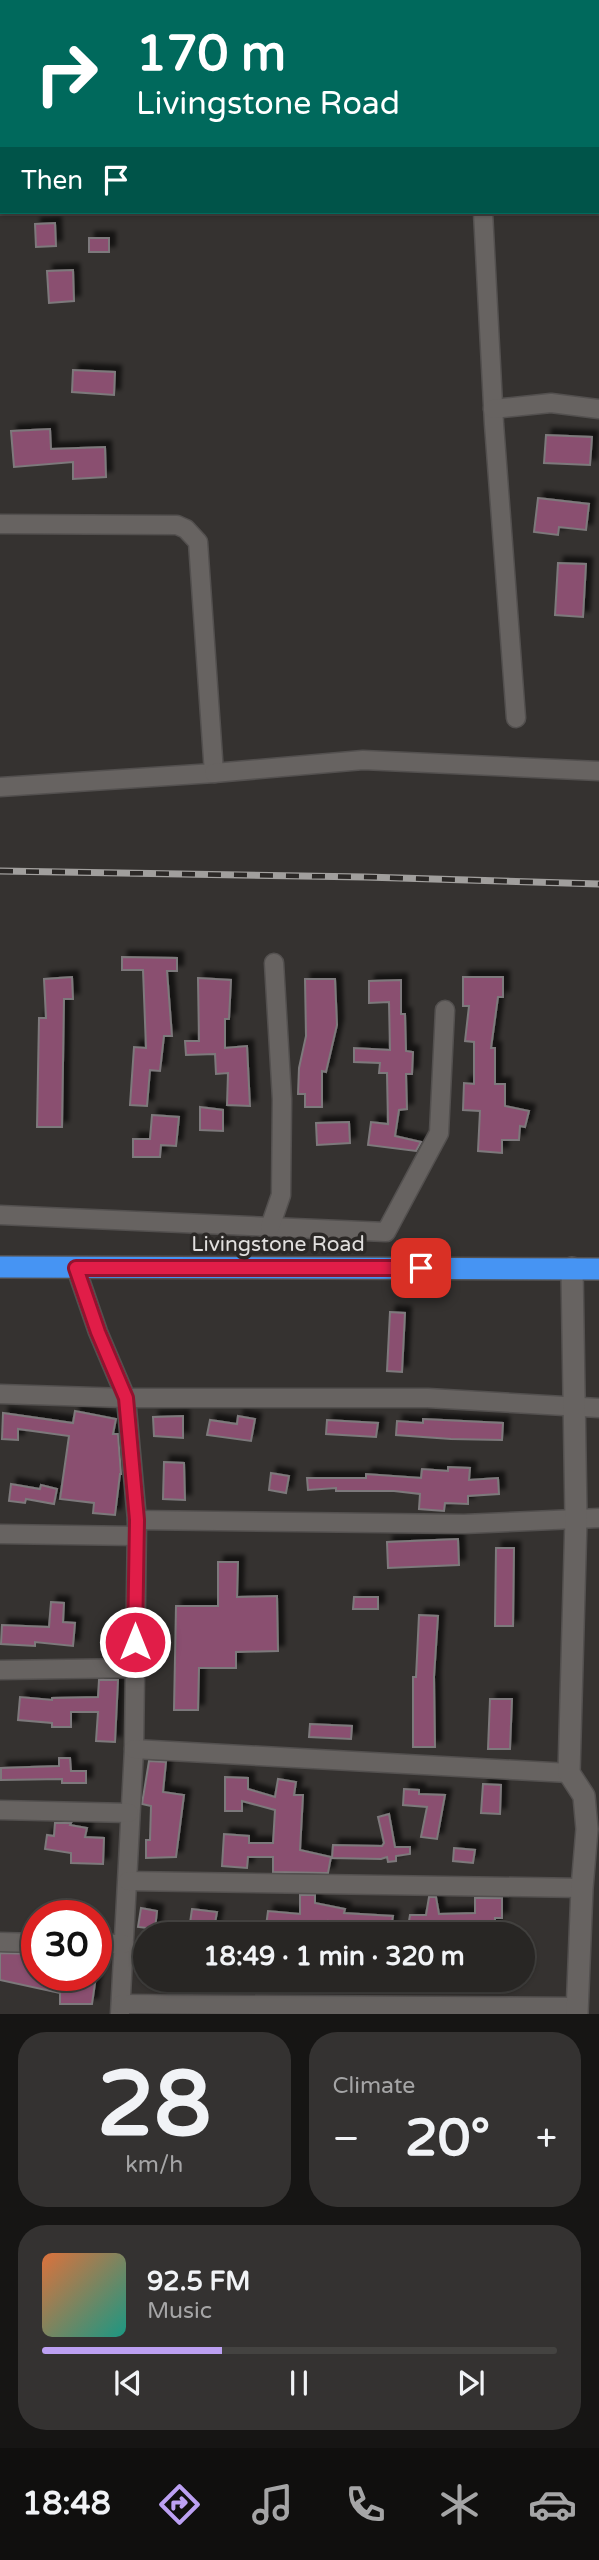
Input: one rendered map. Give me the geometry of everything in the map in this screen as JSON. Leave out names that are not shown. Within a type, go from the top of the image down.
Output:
[{"type":"highway","name":"Livingstone Road","points":[[0,1267],[599,1269]]},
{"type":"street","points":[[483,214],[493,409],[516,718]]},
{"type":"street","points":[[493,409],[551,403],[599,410]]},
{"type":"street","points":[[0,524],[177,525],[186,529],[198,542],[214,773]]},
{"type":"street","points":[[0,787],[363,760],[599,771]]},
{"type":"street","points":[[270,1227],[281,1195],[282,1099],[274,963]]},
{"type":"street","points":[[0,1215],[386,1232],[439,1133],[445,1010]]},
{"type":"street","points":[[76,1268],[98,1332],[126,1398],[136,1528],[134,1749],[121,2009],[577,2010],[587,1829],[584,1796],[569,1773],[576,1518],[572,1268]]},
{"type":"street","points":[[0,1394],[126,1398],[428,1398],[599,1408]]},
{"type":"street","points":[[0,1534],[136,1528],[464,1524],[599,1518]]},
{"type":"street","points":[[0,1670],[135,1668]]},
{"type":"street","points":[[134,1749],[569,1773]]},
{"type":"street","points":[[0,1810],[129,1813]]},
{"type":"street","points":[[128,1881],[582,1888]]},
{"type":"street","points":[[0,1942],[21,1943]]},
{"type":"street","points":[[112,1944],[124,1944]]},
{"type":"building","points":[[55,223],[56,246],[36,247],[35,224]]},
{"type":"building","points":[[89,238],[109,238],[109,252],[89,252]]},
{"type":"building","points":[[73,270],[74,301],[49,303],[47,271]]},
{"type":"building","points":[[73,370],[115,372],[114,395],[72,392]]},
{"type":"building","points":[[50,429],[51,449],[105,447],[106,477],[73,479],[73,462],[14,467],[11,431]]},
{"type":"building","points":[[546,435],[592,437],[590,465],[544,463]]},
{"type":"building","points":[[538,498],[589,504],[586,530],[559,527],[558,535],[534,532]]},
{"type":"building","points":[[558,563],[586,564],[583,617],[555,615]]},
{"type":"building","points":[[122,957],[177,958],[177,971],[167,971],[172,1036],[164,1036],[160,1071],[150,1070],[147,1106],[130,1105],[134,1047],[146,1048],[143,970],[122,970]]},
{"type":"building","points":[[72,977],[73,999],[64,999],[62,1127],[37,1127],[39,1018],[46,1018],[44,979]]},
{"type":"building","points":[[463,977],[503,977],[503,997],[498,997],[491,1048],[495,1048],[495,1084],[505,1084],[505,1106],[529,1111],[525,1127],[520,1126],[519,1140],[502,1140],[502,1153],[478,1151],[480,1111],[463,1110],[464,1083],[474,1084],[474,1042],[465,1041],[469,1006],[463,1006]]},
{"type":"building","points":[[198,978],[231,980],[229,1019],[225,1019],[225,1048],[247,1046],[250,1106],[227,1105],[228,1073],[216,1074],[215,1054],[186,1055],[185,1041],[199,1041]]},
{"type":"building","points":[[305,979],[335,979],[337,1025],[326,1072],[322,1071],[322,1107],[305,1107],[305,1094],[298,1094],[299,1068],[306,1036]]},
{"type":"building","points":[[401,980],[401,1014],[405,1014],[406,1051],[413,1052],[412,1074],[406,1074],[407,1109],[399,1110],[395,1136],[421,1142],[416,1151],[368,1145],[371,1122],[388,1124],[387,1073],[379,1073],[380,1063],[354,1062],[354,1048],[390,1050],[389,1002],[369,1003],[369,981]]},
{"type":"building","points":[[200,1107],[223,1110],[223,1131],[200,1130]]},
{"type":"building","points":[[152,1115],[179,1117],[176,1146],[161,1145],[160,1157],[133,1157],[133,1139],[150,1139]]},
{"type":"building","points":[[349,1122],[350,1143],[317,1145],[316,1123]]},
{"type":"building","points":[[390,1312],[405,1313],[402,1372],[387,1371]]},
{"type":"building","points":[[75,1411],[116,1419],[113,1434],[118,1434],[121,1474],[115,1515],[93,1513],[94,1503],[60,1499],[69,1436],[18,1429],[18,1440],[2,1439],[3,1413],[73,1423]]},
{"type":"building","points":[[183,1416],[183,1438],[154,1436],[153,1417]]},
{"type":"building","points":[[238,1416],[255,1419],[251,1441],[207,1435],[210,1420],[237,1424]]},
{"type":"building","points":[[423,1419],[503,1423],[502,1440],[396,1435],[397,1421],[423,1423]]},
{"type":"building","points":[[327,1420],[378,1423],[376,1437],[326,1434]]},
{"type":"building","points":[[164,1462],[184,1463],[185,1500],[163,1499]]},
{"type":"building","points":[[448,1467],[470,1468],[469,1480],[498,1478],[499,1494],[468,1496],[468,1504],[445,1503],[444,1511],[419,1509],[420,1494],[336,1491],[336,1488],[308,1490],[307,1478],[366,1478],[366,1474],[421,1478],[422,1469],[448,1471]]},
{"type":"building","points":[[271,1473],[289,1476],[286,1493],[269,1490]]},
{"type":"building","points":[[11,1484],[40,1489],[41,1485],[57,1489],[54,1504],[26,1499],[25,1503],[9,1501]]},
{"type":"building","points":[[458,1539],[459,1565],[388,1568],[387,1542]]},
{"type":"building","points":[[496,1548],[514,1548],[513,1626],[495,1626]]},
{"type":"building","points":[[218,1562],[238,1562],[237,1597],[277,1596],[278,1651],[236,1652],[236,1668],[199,1668],[198,1710],[174,1710],[176,1606],[218,1606]]},
{"type":"building","points":[[354,1597],[378,1597],[378,1609],[353,1609]]},
{"type":"building","points":[[51,1602],[64,1603],[63,1622],[75,1623],[73,1646],[35,1642],[35,1646],[1,1644],[2,1625],[49,1627]]},
{"type":"building","points":[[419,1615],[438,1616],[434,1677],[435,1747],[413,1747],[413,1677],[416,1677]]},
{"type":"building","points":[[99,1680],[118,1680],[115,1742],[96,1741],[98,1712],[71,1712],[71,1727],[52,1727],[52,1723],[18,1720],[20,1697],[52,1700],[98,1697]]},
{"type":"building","points":[[490,1699],[512,1699],[510,1749],[488,1749]]},
{"type":"building","points":[[310,1724],[352,1726],[351,1739],[309,1737]]},
{"type":"building","points":[[59,1758],[70,1758],[71,1771],[86,1771],[86,1783],[62,1783],[62,1779],[1,1780],[1,1768],[59,1766]]},
{"type":"building","points":[[149,1761],[166,1762],[163,1792],[184,1795],[176,1857],[146,1858],[146,1840],[150,1840],[151,1806],[142,1804]]},
{"type":"building","points":[[225,1777],[248,1778],[248,1789],[275,1797],[278,1779],[296,1782],[294,1795],[303,1795],[300,1850],[331,1857],[328,1873],[273,1872],[273,1857],[248,1857],[247,1868],[222,1866],[224,1834],[249,1836],[249,1843],[273,1843],[275,1810],[242,1801],[242,1811],[225,1811]]},
{"type":"building","points":[[483,1784],[501,1785],[500,1814],[481,1813]]},
{"type":"building","points":[[404,1789],[419,1790],[419,1794],[445,1795],[437,1839],[421,1837],[427,1807],[403,1805]]},
{"type":"building","points":[[389,1814],[395,1847],[410,1847],[410,1854],[396,1856],[396,1861],[388,1862],[387,1857],[332,1858],[333,1845],[382,1846],[384,1843],[378,1817]]},
{"type":"building","points":[[55,1823],[71,1823],[70,1825],[87,1828],[85,1837],[104,1838],[103,1864],[71,1863],[71,1853],[45,1849],[47,1835],[54,1836]]},
{"type":"building","points":[[454,1848],[475,1850],[473,1863],[453,1861]]},
{"type":"building","points":[[300,1895],[315,1895],[315,1903],[345,1909],[344,1913],[393,1916],[392,1922],[267,1922],[268,1911],[300,1914]]},
{"type":"building","points":[[429,1897],[436,1897],[439,1914],[475,1913],[475,1898],[502,1898],[502,1918],[495,1918],[495,1922],[409,1921],[410,1915],[426,1915]]},
{"type":"building","points":[[141,1908],[157,1911],[156,1922],[139,1922]]},
{"type":"building","points":[[192,1909],[217,1912],[215,1922],[190,1922]]},
{"type":"building","points":[[0,1953],[21,1954],[21,1985],[0,1980]]},
{"type":"building","points":[[51,1991],[94,1991],[92,2004],[60,2004],[60,1993]]},
{"type":"railway","points":[[0,871],[599,884]]},
{"type":"route","points":[[135,1642],[137,1520],[126,1398],[98,1332],[76,1268],[421,1268]]}]
